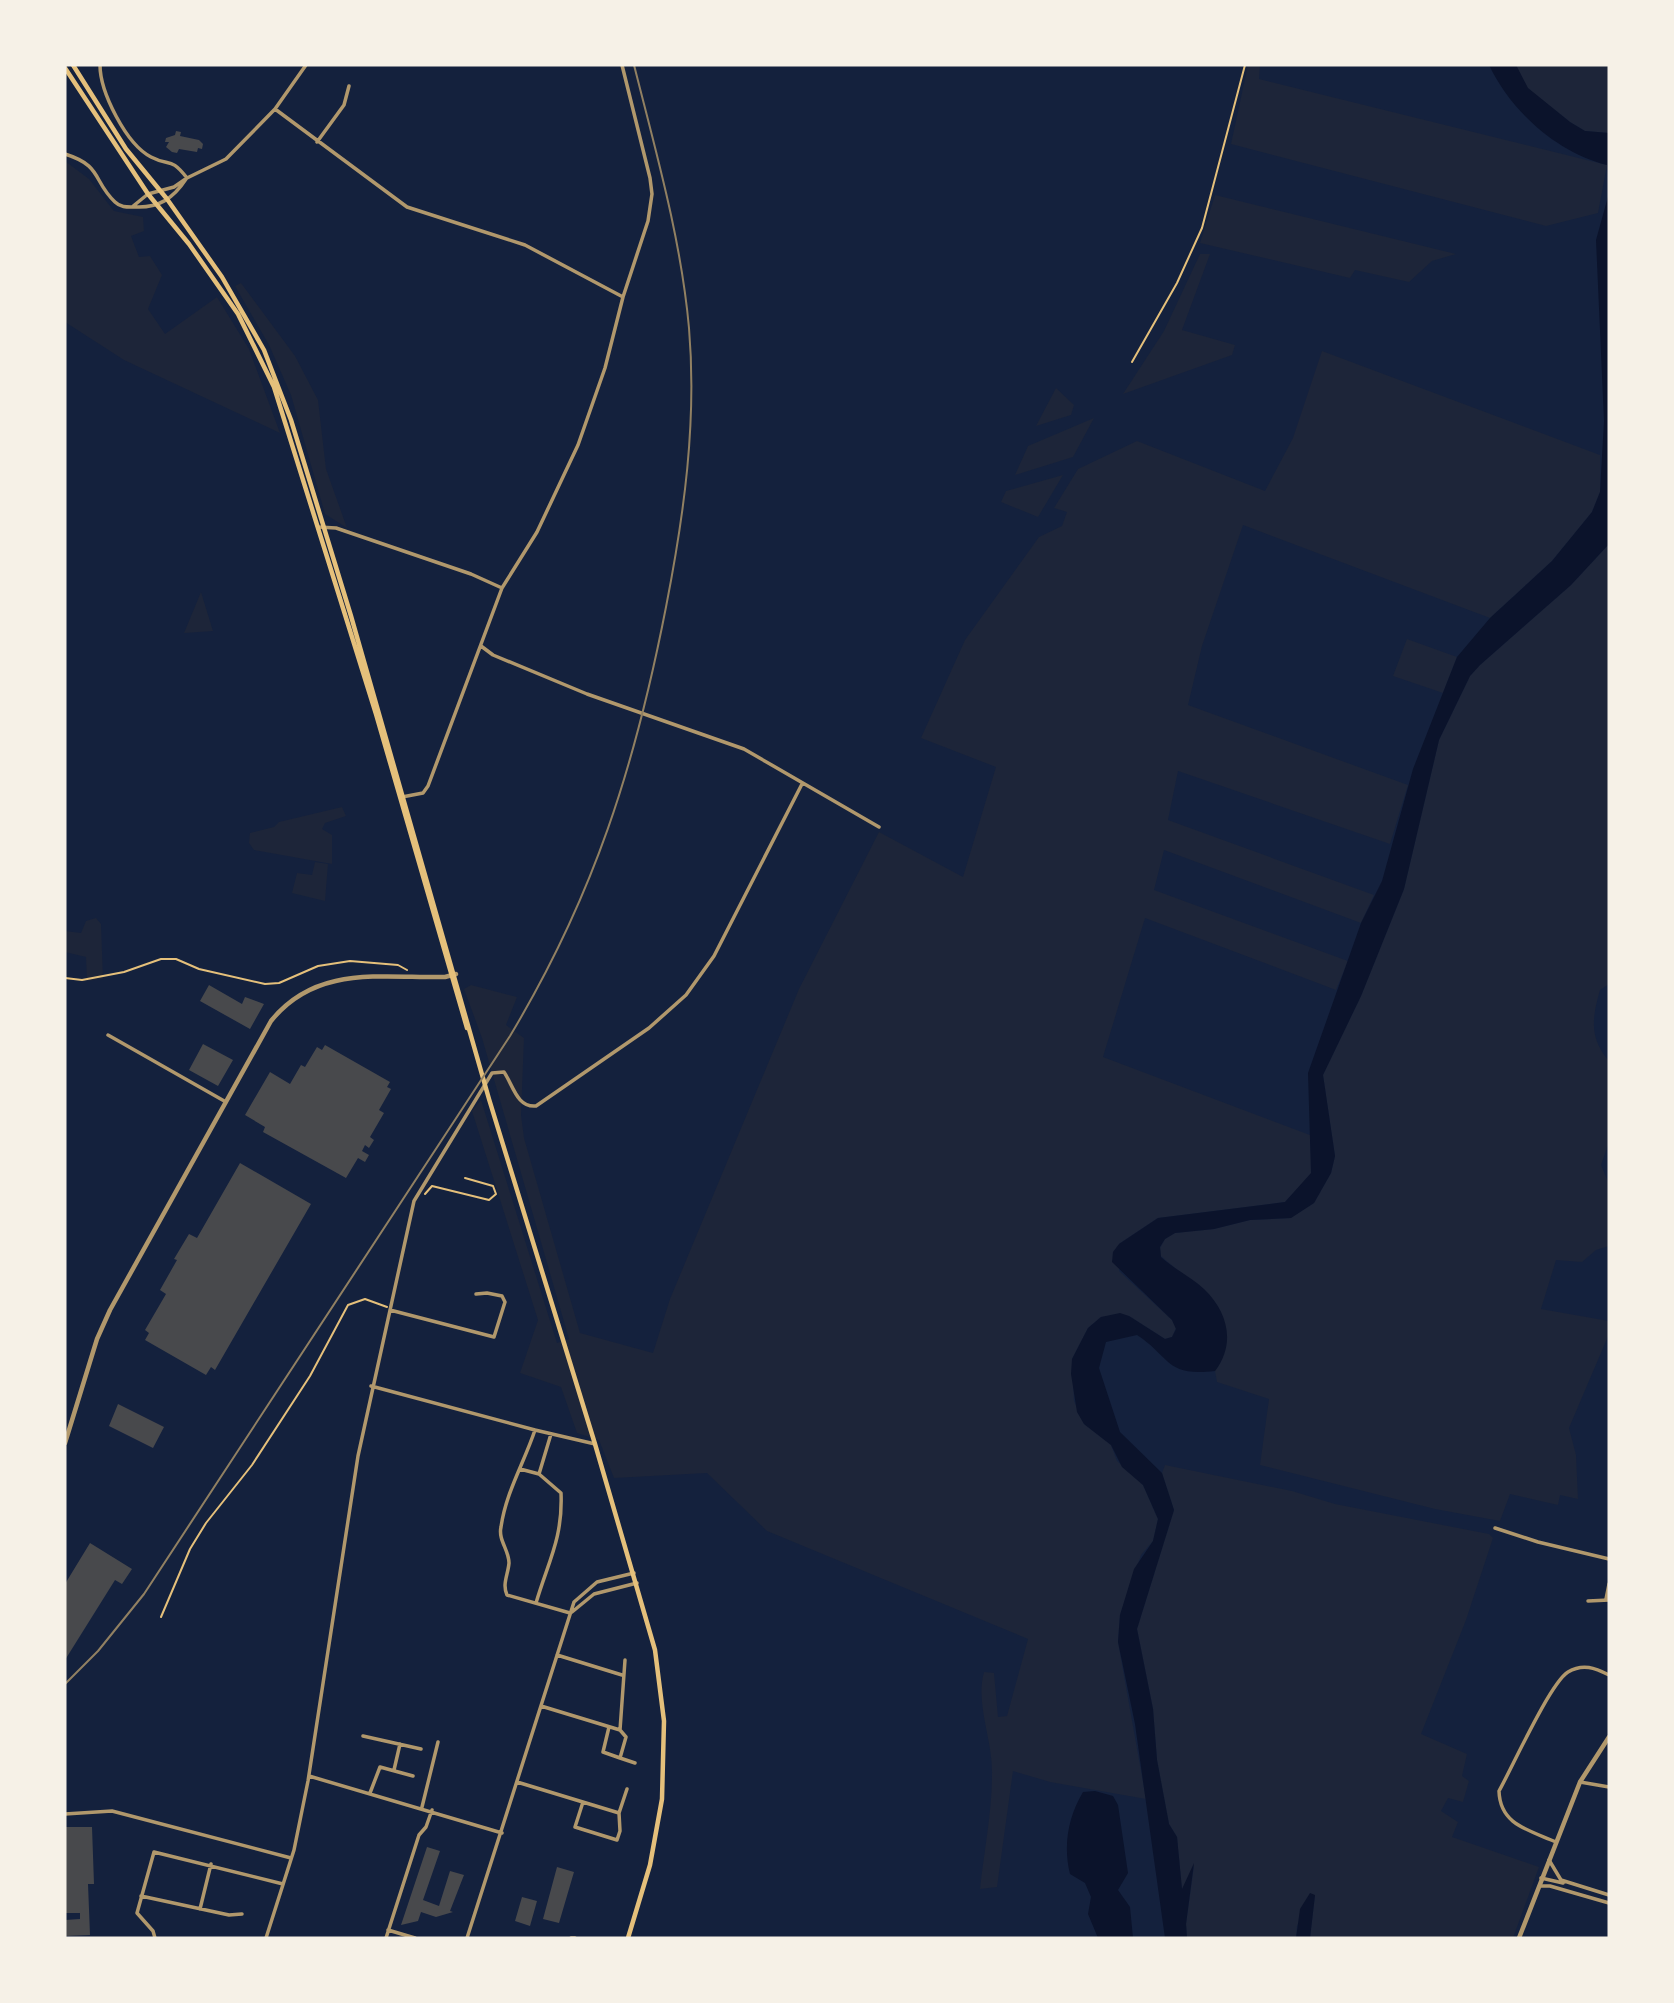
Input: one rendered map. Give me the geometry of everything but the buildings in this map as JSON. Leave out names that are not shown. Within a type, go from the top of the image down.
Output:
[{"type":"main road","points":[[73,65],[126,149],[167,200],[240,312],[274,387],[321,526],[489,1099],[637,1583],[659,1671],[664,1752],[662,1799],[655,1845],[628,1938]]},
{"type":"main road","points":[[65,68],[148,194],[240,312]]},
{"type":"street","points":[[100,65],[107,101],[140,149],[150,157],[172,162],[187,178]]},
{"type":"street","points":[[132,207],[148,194],[174,187],[226,159],[275,109],[306,65]]},
{"type":"street","points":[[402,797],[423,793],[428,786],[502,588],[533,540],[578,445],[605,368],[623,297],[648,221],[652,194],[622,65]]},
{"type":"street","points":[[317,142],[344,104],[349,86]]},
{"type":"street","points":[[275,109],[407,207],[525,245],[623,297]]},
{"type":"street","points":[[65,154],[89,164],[117,204],[132,207],[157,206],[167,200],[187,178]]},
{"type":"street","points":[[321,526],[471,574],[502,588]]},
{"type":"street","points":[[481,646],[493,656],[587,694],[744,749],[879,827]]},
{"type":"street","points":[[266,1938],[291,1858],[309,1776],[372,1386],[412,1207],[419,1189],[492,1073],[505,1072],[519,1100],[524,1105],[536,1106],[649,1028],[675,1006],[705,970],[802,784]]},
{"type":"street","points":[[65,1443],[103,1324],[271,1021],[295,997],[326,982],[453,974]]},
{"type":"street","points":[[108,1035],[226,1102]]},
{"type":"street","points":[[390,1310],[494,1336],[505,1302],[502,1296],[476,1294]]},
{"type":"street","points":[[372,1386],[595,1444]]},
{"type":"street","points":[[535,1430],[516,1473],[500,1526],[509,1564],[504,1588],[507,1595],[570,1613]]},
{"type":"street","points":[[539,1474],[551,1434]]},
{"type":"street","points":[[520,1469],[539,1474],[561,1493],[557,1546],[547,1563],[536,1603]]},
{"type":"street","points":[[1495,1528],[1538,1542],[1609,1559]]},
{"type":"street","points":[[467,1938],[573,1602],[589,1587],[634,1573]]},
{"type":"street","points":[[570,1613],[594,1594],[637,1583]]},
{"type":"street","points":[[1588,1601],[1607,1600],[1609,1584]]},
{"type":"street","points":[[557,1655],[622,1675]]},
{"type":"street","points":[[620,1758],[625,1737],[620,1730],[625,1660]]},
{"type":"street","points":[[1556,1842],[1512,1823],[1502,1811],[1499,1791],[1560,1678],[1581,1667],[1592,1667],[1609,1675]]},
{"type":"street","points":[[541,1706],[620,1730]]},
{"type":"street","points":[[609,1727],[603,1752],[635,1763]]},
{"type":"street","points":[[363,1736],[421,1749]]},
{"type":"street","points":[[1519,1938],[1580,1782],[1609,1737]]},
{"type":"street","points":[[422,1807],[438,1742]]},
{"type":"street","points":[[394,1770],[400,1744]]},
{"type":"street","points":[[370,1793],[380,1767],[413,1776]]},
{"type":"street","points":[[309,1776],[502,1832]]},
{"type":"street","points":[[517,1782],[620,1813]]},
{"type":"street","points":[[1580,1782],[1609,1787]]},
{"type":"street","points":[[583,1802],[575,1827],[617,1840],[620,1813],[627,1789]]},
{"type":"street","points":[[386,1938],[419,1835],[426,1827],[432,1810]]},
{"type":"street","points":[[65,1814],[112,1811],[291,1858]]},
{"type":"street","points":[[155,1938],[153,1931],[138,1916],[154,1852],[283,1884]]},
{"type":"street","points":[[1549,1860],[1560,1880],[1569,1884]]},
{"type":"street","points":[[200,1909],[211,1864]]},
{"type":"street","points":[[1541,1878],[1609,1895]]},
{"type":"street","points":[[1538,1886],[1550,1886],[1609,1903]]},
{"type":"street","points":[[141,1896],[229,1915],[242,1914]]},
{"type":"street","points":[[388,1930],[415,1938]]},
{"type":"path","points":[[1132,362],[1177,283],[1202,228],[1245,65]]},
{"type":"path","points":[[65,978],[82,980],[124,972],[161,959],[176,959],[198,969],[265,984],[279,983],[318,966],[349,961],[406,968],[411,978]]},
{"type":"path","points":[[412,1207],[432,1186],[488,1200],[496,1194],[493,1186],[466,1178]]},
{"type":"path","points":[[161,1617],[190,1549],[260,1454],[310,1376],[348,1305],[365,1299],[390,1310]]},
{"type":"shaded area","points":[[1248,65],[1260,65],[1259,79],[1607,165],[1598,213],[1546,226],[1231,144]]},
{"type":"shaded area","points":[[1489,65],[1516,65],[1528,88],[1570,122],[1585,131],[1609,133],[1609,189],[1607,165],[1570,150],[1537,127],[1510,98]]},
{"type":"shaded area","points":[[1516,65],[1609,65],[1609,133],[1585,131],[1570,122],[1527,88]]},
{"type":"shaded area","points":[[65,161],[89,179],[114,211],[143,217],[144,231],[131,236],[139,257],[150,256],[162,275],[148,309],[165,334],[217,297],[249,349],[280,433],[124,360],[65,322]]},
{"type":"shaded area","points":[[1609,193],[1609,544],[1571,585],[1470,676],[1439,740],[1404,889],[1361,996],[1323,1075],[1335,1156],[1331,1173],[1314,1203],[1291,1218],[1250,1220],[1214,1229],[1175,1233],[1165,1239],[1160,1247],[1161,1257],[1204,1289],[1219,1308],[1224,1318],[1227,1339],[1222,1361],[1215,1371],[1186,1371],[1170,1364],[1137,1335],[1106,1342],[1099,1368],[1120,1432],[1162,1473],[1174,1510],[1137,1629],[1153,1709],[1157,1760],[1169,1824],[1177,1837],[1182,1889],[1194,1863],[1186,1924],[1187,1938],[1165,1938],[1135,1724],[1118,1642],[1120,1615],[1134,1569],[1153,1541],[1158,1519],[1143,1485],[1122,1467],[1111,1445],[1084,1424],[1077,1412],[1071,1374],[1072,1359],[1088,1328],[1101,1317],[1120,1313],[1129,1316],[1165,1339],[1172,1337],[1176,1329],[1172,1320],[1112,1262],[1113,1252],[1119,1244],[1158,1218],[1285,1202],[1311,1173],[1308,1073],[1361,923],[1382,881],[1413,769],[1457,657],[1490,618],[1552,561],[1592,512],[1600,492],[1604,421],[1596,240]]},
{"type":"shaded area","points":[[1215,195],[1456,254],[1432,261],[1409,282],[1355,270],[1350,278],[1200,243]]},
{"type":"shaded area","points":[[1200,254],[1210,254],[1182,330],[1235,345],[1232,355],[1123,394],[1164,331]]},
{"type":"shaded area","points":[[241,283],[295,356],[318,400],[326,469],[347,528],[325,514],[291,395],[269,345],[235,286]]},
{"type":"shaded area","points":[[1322,351],[1600,455],[1600,492],[1592,512],[1552,561],[1490,618],[1243,525],[1202,646],[1188,705],[1408,785],[1390,844],[1178,771],[1168,820],[1374,895],[1361,923],[1164,850],[1154,890],[1348,961],[1336,990],[1145,918],[1103,1057],[1310,1135],[1312,1173],[1285,1202],[1158,1218],[1119,1244],[1119,1271],[1172,1320],[1176,1328],[1172,1337],[1165,1339],[1129,1316],[1101,1317],[1088,1328],[1072,1359],[1074,1401],[1084,1424],[1111,1445],[1117,1461],[1143,1485],[1158,1519],[1153,1541],[1141,1555],[1120,1615],[1118,1642],[1146,1799],[1050,1782],[1013,1771],[997,1887],[980,1889],[992,1789],[992,1762],[982,1697],[984,1672],[994,1673],[998,1717],[1007,1716],[1028,1639],[767,1531],[707,1473],[614,1478],[599,1440],[577,1433],[561,1387],[520,1373],[538,1320],[472,1111],[481,1100],[557,1343],[569,1339],[482,1038],[464,989],[471,985],[517,997],[506,1025],[524,1038],[521,1115],[524,1138],[580,1333],[653,1353],[670,1299],[799,989],[879,832],[963,877],[996,767],[921,738],[965,640],[1039,537],[1062,526],[1067,512],[1054,508],[1078,469],[1137,441],[1265,491],[1293,438]]},
{"type":"shaded area","points":[[1056,388],[1074,405],[1071,415],[1036,426]]},
{"type":"shaded area","points":[[1094,418],[1073,457],[1015,475],[1028,446]]},
{"type":"shaded area","points":[[1063,475],[1038,517],[1001,502],[1006,491]]},
{"type":"shaded area","points":[[1609,544],[1609,984],[1600,990],[1594,1027],[1598,1044],[1609,1061],[1609,1142],[1601,1165],[1609,1184],[1609,1246],[1596,1250],[1582,1262],[1556,1260],[1541,1309],[1609,1321],[1609,1334],[1569,1428],[1576,1455],[1578,1499],[1560,1495],[1558,1505],[1510,1494],[1500,1521],[1435,1509],[1260,1465],[1269,1399],[1217,1382],[1215,1371],[1223,1357],[1225,1340],[1220,1312],[1205,1291],[1161,1256],[1160,1248],[1165,1239],[1175,1233],[1214,1229],[1250,1220],[1290,1218],[1314,1203],[1331,1173],[1335,1156],[1323,1075],[1361,996],[1404,889],[1439,740],[1470,676],[1571,585]]},
{"type":"shaded area","points":[[201,592],[213,631],[184,633]]},
{"type":"shaded area","points":[[1407,639],[1457,657],[1443,693],[1393,676]]},
{"type":"shaded area","points":[[342,807],[346,816],[325,823],[322,829],[332,835],[332,864],[254,850],[249,843],[250,833],[274,827],[279,822]]},
{"type":"shaded area","points":[[315,862],[328,864],[325,901],[292,893],[297,873],[312,875]]},
{"type":"shaded area","points":[[96,918],[101,924],[103,979],[87,981],[86,957],[65,952],[65,931],[81,933],[86,921]]},
{"type":"shaded area","points":[[1165,1465],[1292,1491],[1335,1504],[1489,1534],[1493,1538],[1466,1620],[1421,1734],[1467,1754],[1462,1776],[1469,1781],[1463,1802],[1448,1798],[1441,1811],[1458,1822],[1452,1837],[1539,1867],[1513,1938],[1310,1938],[1315,1895],[1297,1926],[1296,1938],[1187,1938],[1186,1924],[1194,1866],[1182,1891],[1177,1837],[1169,1824],[1157,1760],[1153,1709],[1137,1629],[1174,1510],[1162,1473]]},
{"type":"shaded area","points":[[1095,1791],[1113,1796],[1118,1805],[1128,1873],[1118,1890],[1130,1907],[1133,1938],[1098,1938],[1088,1914],[1091,1897],[1085,1883],[1070,1874],[1067,1842],[1070,1822],[1083,1792]]},
{"type":"shaded area","points":[[1310,1893],[1315,1895],[1310,1938],[1296,1938],[1300,1909]]},
{"type":"railway","points":[[65,1684],[98,1651],[144,1594],[510,1036],[540,984],[565,932],[608,829],[654,665],[678,538],[690,433],[689,328],[680,262],[667,196],[634,65]]}]
